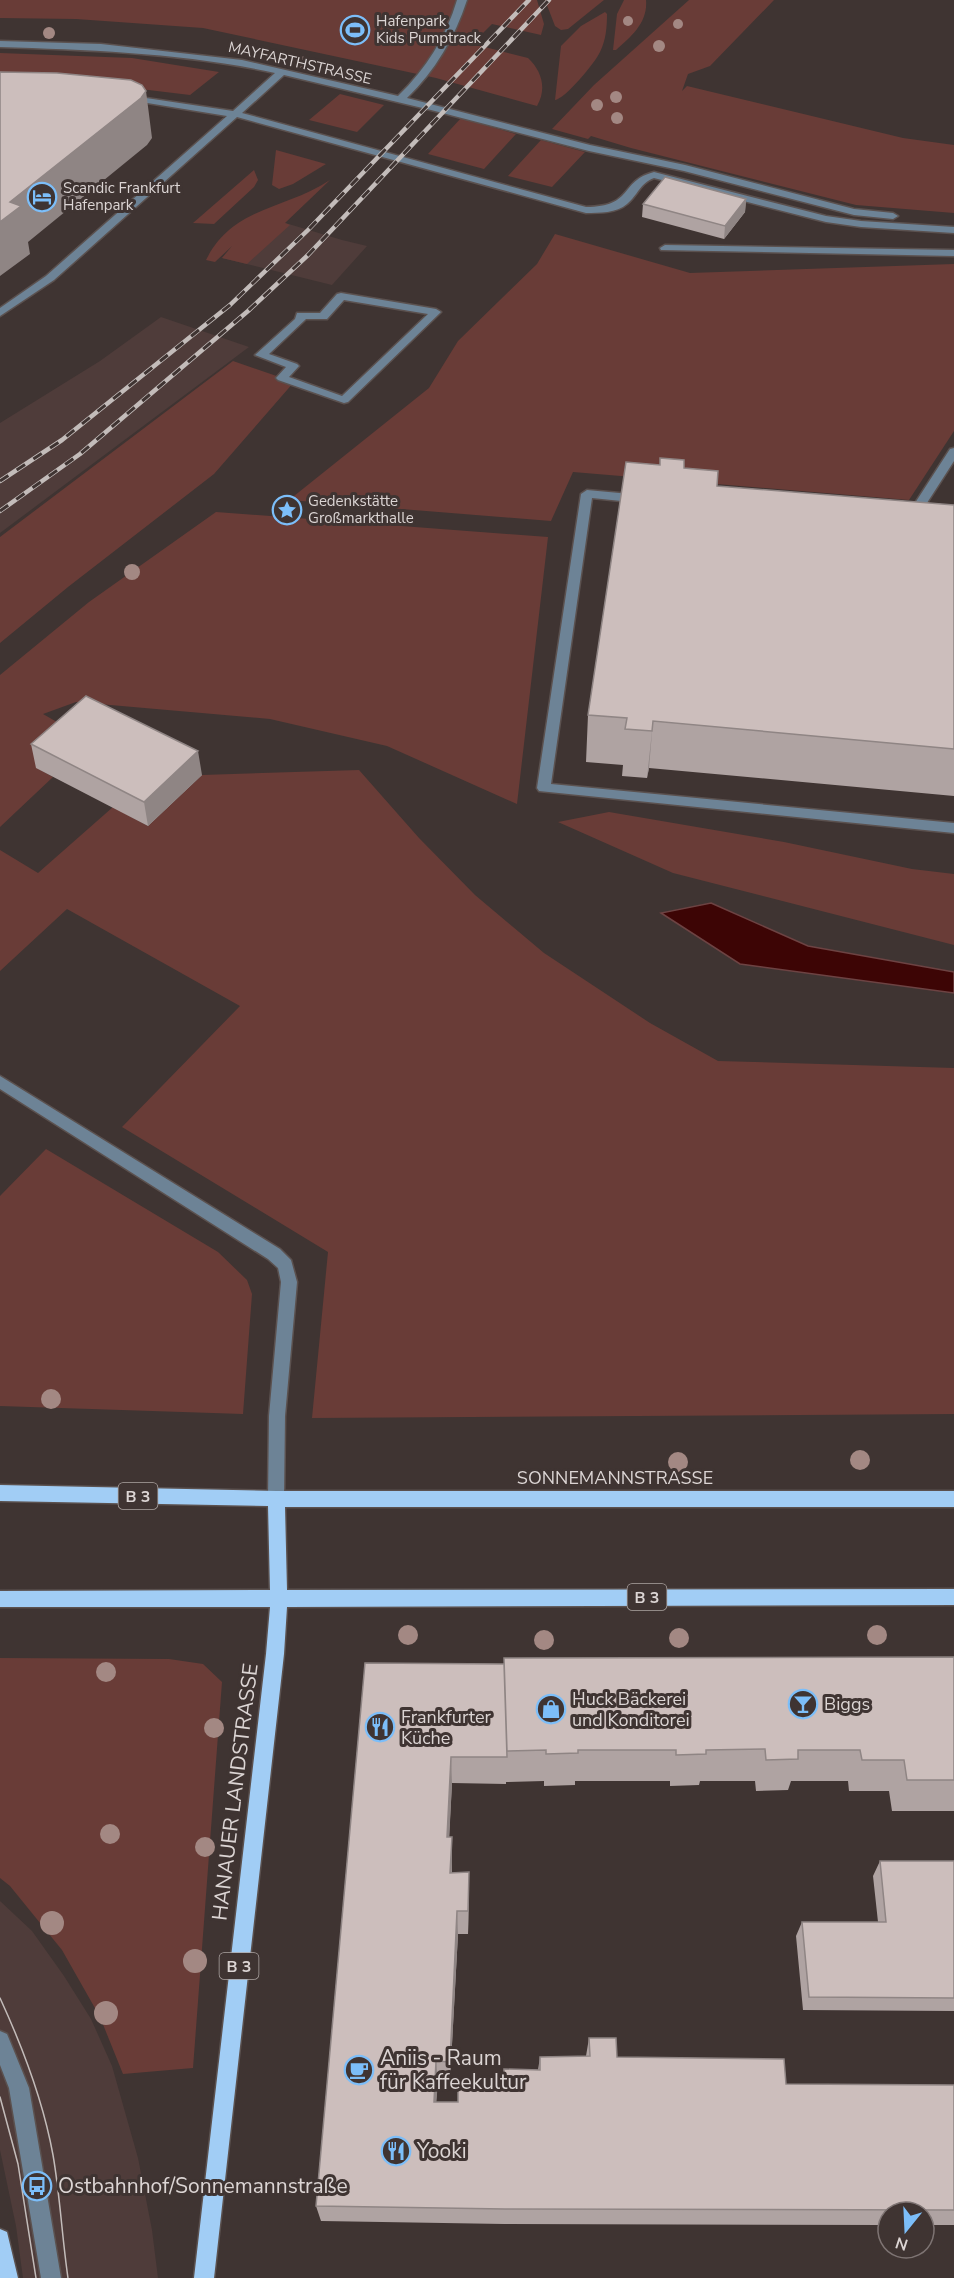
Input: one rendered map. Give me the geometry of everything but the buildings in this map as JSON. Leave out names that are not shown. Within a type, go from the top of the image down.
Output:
[{"type":"main road","name":"B 3","points":[[0,1493],[276,1499]]},
{"type":"main road","name":"SONNEMANNSTRASSE","points":[[276,1499],[954,1499]]},
{"type":"main road","name":"HANAUER LANDSTRASSE","points":[[204,2278],[275,1654],[279,1598],[276,1499]]},
{"type":"main road","name":"B 3","points":[[0,1599],[954,1597]]},
{"type":"main road","points":[[0,2239],[8,2278]]},
{"type":"street","points":[[399,101],[421,75],[449,33],[457,18],[462,0]]},
{"type":"street","name":"MAYFARTHSTRASSE","points":[[0,44],[101,47],[242,63],[433,107],[588,148],[685,168],[854,212],[954,221]]},
{"type":"street","points":[[0,313],[50,278],[282,72]]},
{"type":"street","points":[[123,97],[236,114],[586,210],[604,210],[621,204],[644,177],[654,175],[826,219],[861,224],[954,230]]},
{"type":"street","points":[[665,248],[954,253]]},
{"type":"street","points":[[340,296],[436,312],[344,400],[320,392],[282,378],[293,366],[261,355],[300,320],[301,315],[324,317],[340,296]]},
{"type":"street","points":[[896,524],[907,525],[954,452]]},
{"type":"street","points":[[658,501],[586,494],[544,788],[954,828]]},
{"type":"street","points":[[0,1082],[274,1254],[285,1265],[289,1282],[277,1416],[276,1499]]},
{"type":"street","points":[[0,2041],[19,2088],[51,2278]]},
{"type":"shaded area","points":[[0,0],[537,0],[544,24],[541,35],[492,24],[470,46],[481,46],[528,58],[540,74],[542,93],[537,106],[436,78],[203,28],[76,19],[0,18]]},
{"type":"shaded area","points":[[545,0],[604,0],[568,29],[561,30],[555,26]]},
{"type":"shaded area","points":[[624,0],[646,0],[646,8],[638,28],[616,50],[613,50],[617,14]]},
{"type":"shaded area","points":[[689,0],[774,0],[710,66],[688,74],[682,91],[687,86],[903,138],[954,145],[954,213],[856,205],[591,136],[588,139],[552,129],[594,85]]},
{"type":"shaded area","points":[[605,12],[607,14],[606,29],[600,52],[566,94],[555,100],[561,46],[581,26]]},
{"type":"shaded area","points":[[0,53],[132,58],[219,72],[190,95],[82,82],[0,79]]},
{"type":"shaded area","points":[[340,94],[384,105],[357,132],[309,120]]},
{"type":"shaded area","points":[[461,118],[516,134],[484,169],[428,154]]},
{"type":"shaded area","points":[[541,140],[585,152],[552,187],[508,176]]},
{"type":"shaded area","points":[[276,150],[326,164],[293,184],[279,189],[272,185]]},
{"type":"shaded area","points":[[254,170],[258,180],[254,187],[214,224],[193,223]]},
{"type":"shaded area","points":[[330,180],[285,223],[290,225],[247,264],[222,258],[232,246],[215,262],[206,260],[217,242],[245,219],[313,190]]},
{"type":"shaded area","points":[[262,216],[367,246],[332,285],[222,258]]},
{"type":"shaded area","points":[[555,234],[690,273],[954,264],[954,431],[909,500],[573,472],[551,521],[289,500],[429,388],[458,341],[537,264]]},
{"type":"shaded area","points":[[161,317],[249,347],[0,533],[0,423],[100,361]]},
{"type":"shaded area","points":[[233,361],[294,382],[214,474],[68,587],[0,643],[0,537]]},
{"type":"shaded area","points":[[216,512],[548,537],[517,804],[387,746],[270,719],[76,702],[43,714],[76,733],[37,768],[53,777],[0,827],[0,675],[89,602]]},
{"type":"shaded area","points":[[359,770],[419,838],[475,895],[544,953],[650,1023],[718,1061],[954,1068],[954,1414],[312,1418],[328,1252],[122,1127],[240,1006],[67,909],[0,971],[0,850],[38,873],[113,807],[148,826],[202,775]]},
{"type":"shaded area","points":[[609,812],[784,842],[912,869],[954,874],[954,945],[673,873],[558,822]]},
{"type":"shaded area","points":[[711,903],[808,946],[954,972],[954,993],[740,964],[661,913]]},
{"type":"shaded area","points":[[46,1149],[218,1252],[247,1280],[252,1294],[243,1414],[0,1406],[0,1196]]},
{"type":"shaded area","points":[[0,1658],[169,1659],[203,1664],[222,1682],[193,2068],[123,2074],[100,2017],[62,1950],[10,1886],[0,1878]]},
{"type":"shaded area","points":[[0,1901],[32,1931],[64,1976],[91,2019],[112,2066],[138,2158],[152,2230],[158,2278],[23,2278],[16,2226],[0,2150]]},
{"type":"tram line","points":[[0,1998],[17,2036],[44,2114],[53,2155],[68,2278]]},
{"type":"tram line","points":[[0,2097],[18,2164],[36,2278]]},
{"type":"railway","points":[[0,481],[62,440],[230,305],[308,230],[529,0]]},
{"type":"railway","points":[[0,511],[80,454],[248,311],[308,255],[549,0]]},
{"type":"place","name":"Hafenpark Kids Pumptrack","points":[[355,30]]},
{"type":"place","name":"Scandic Frankfurt Hafenpark","points":[[42,197]]},
{"type":"place","name":"Gedenkstätte Großmarkthalle","points":[[287,510]]},
{"type":"place","name":"Biggs","points":[[803,1704]]},
{"type":"place","name":"Huck Bäckerei und Konditorei","points":[[551,1709]]},
{"type":"place","name":"Frankfurter Küche","points":[[380,1727]]},
{"type":"place","name":"Aniis - Raum für Kaffeekultur","points":[[359,2070]]},
{"type":"place","name":"Yooki","points":[[396,2151]]},
{"type":"place","name":"Ostbahnhof/Sonnemannstraße","points":[[37,2186]]}]
